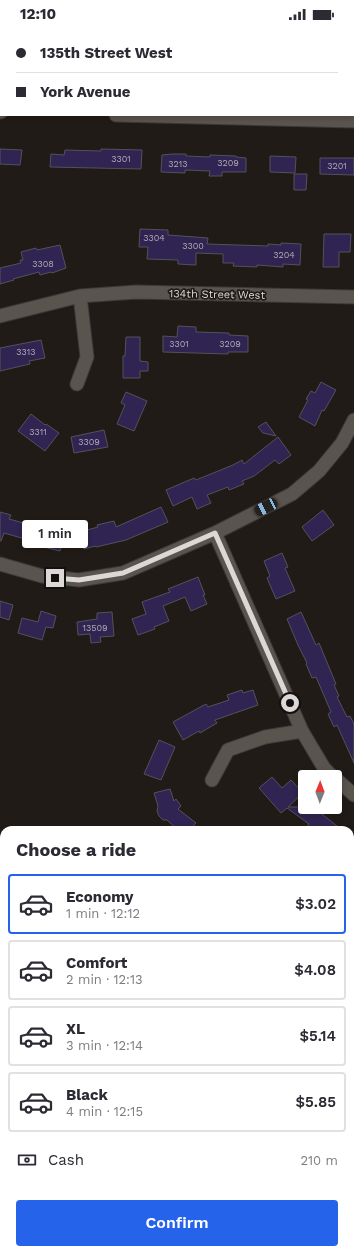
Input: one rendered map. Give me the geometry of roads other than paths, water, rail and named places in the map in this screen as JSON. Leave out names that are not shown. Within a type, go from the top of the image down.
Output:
[{"type":"street","points":[[156,116],[354,121]]},
{"type":"street","name":"134th Street West","points":[[0,316],[80,296],[136,292],[354,297]]},
{"type":"street","points":[[77,384],[87,357],[80,296]]},
{"type":"street","points":[[0,564],[42,576],[79,580],[123,573],[215,533],[292,494],[319,470],[342,443],[354,420]]},
{"type":"street","points":[[215,533],[302,731],[326,770]]},
{"type":"street","points":[[212,780],[228,750],[265,737],[302,731]]},
{"type":"street","points":[[342,785],[354,795]]}]
